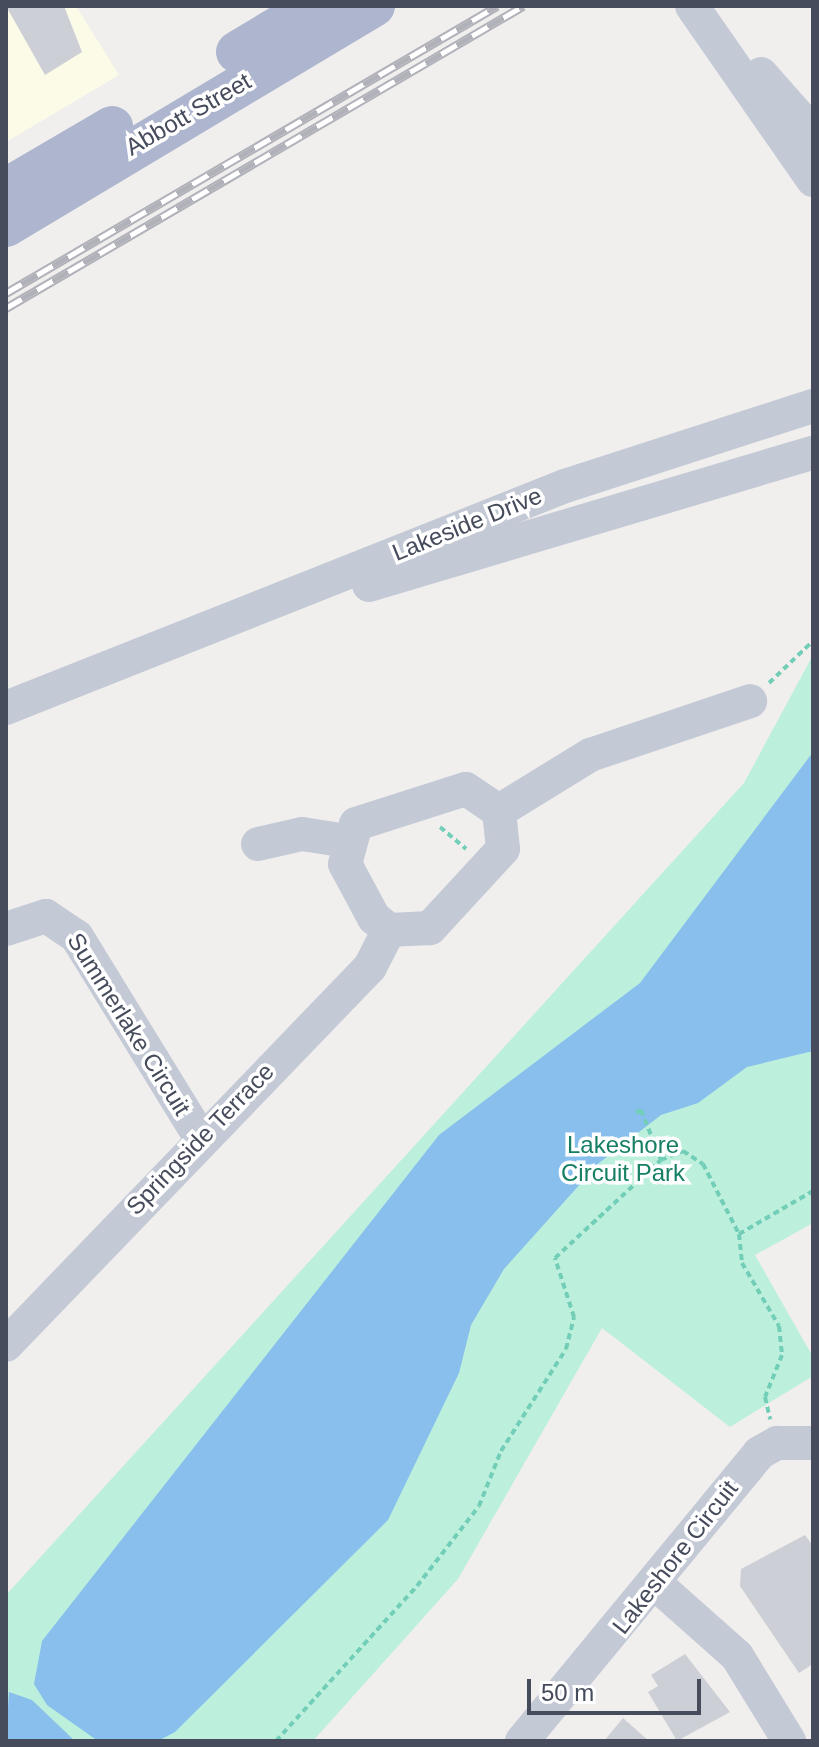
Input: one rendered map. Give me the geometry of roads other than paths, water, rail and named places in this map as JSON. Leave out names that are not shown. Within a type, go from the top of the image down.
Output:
[{"type":"main road","name":"Abbott Street","points":[[6,189],[314,6]]},
{"type":"main road","name":"Abbott Street","points":[[6,226],[374,6]]},
{"type":"street","points":[[692,6],[813,180]]},
{"type":"street","points":[[710,6],[813,132]]},
{"type":"street","points":[[689,443],[813,383]]},
{"type":"street","name":"Lakeside Drive","points":[[6,708],[689,443],[813,406]]},
{"type":"street","name":"Lakeside Drive","points":[[128,659],[813,453]]},
{"type":"street","points":[[499,811],[590,755],[750,701]]},
{"type":"street","points":[[466,789],[499,811],[503,849],[490,868],[430,928],[389,930],[374,918],[345,864],[347,841],[370,815],[466,789]]},
{"type":"street","points":[[258,844],[302,834],[347,841]]},
{"type":"street","name":"Summerlake Circuit","points":[[6,929],[46,916],[77,937],[200,1137]]},
{"type":"street","name":"Springside Terrace","points":[[6,1345],[200,1137],[370,967],[389,930]]},
{"type":"street","name":"Lakeshore Circuit","points":[[522,1741],[657,1585],[745,1468],[777,1443],[813,1443]]},
{"type":"street","points":[[657,1585],[737,1656],[789,1741]]},
{"type":"water","points":[[813,752],[813,1051],[747,1067],[698,1103],[661,1115],[599,1163],[504,1269],[471,1325],[459,1373],[388,1520],[175,1732],[158,1741],[98,1741],[47,1705],[34,1684],[42,1641],[439,1135],[640,983]]},
{"type":"water","points":[[9,1692],[32,1700],[75,1741],[6,1741]]},
{"type":"railway","points":[[6,293],[497,6]]},
{"type":"railway","points":[[6,308],[523,6]]},
{"type":"park label","name":"Lakeshore Circuit Park","points":[[623,1159]]}]
